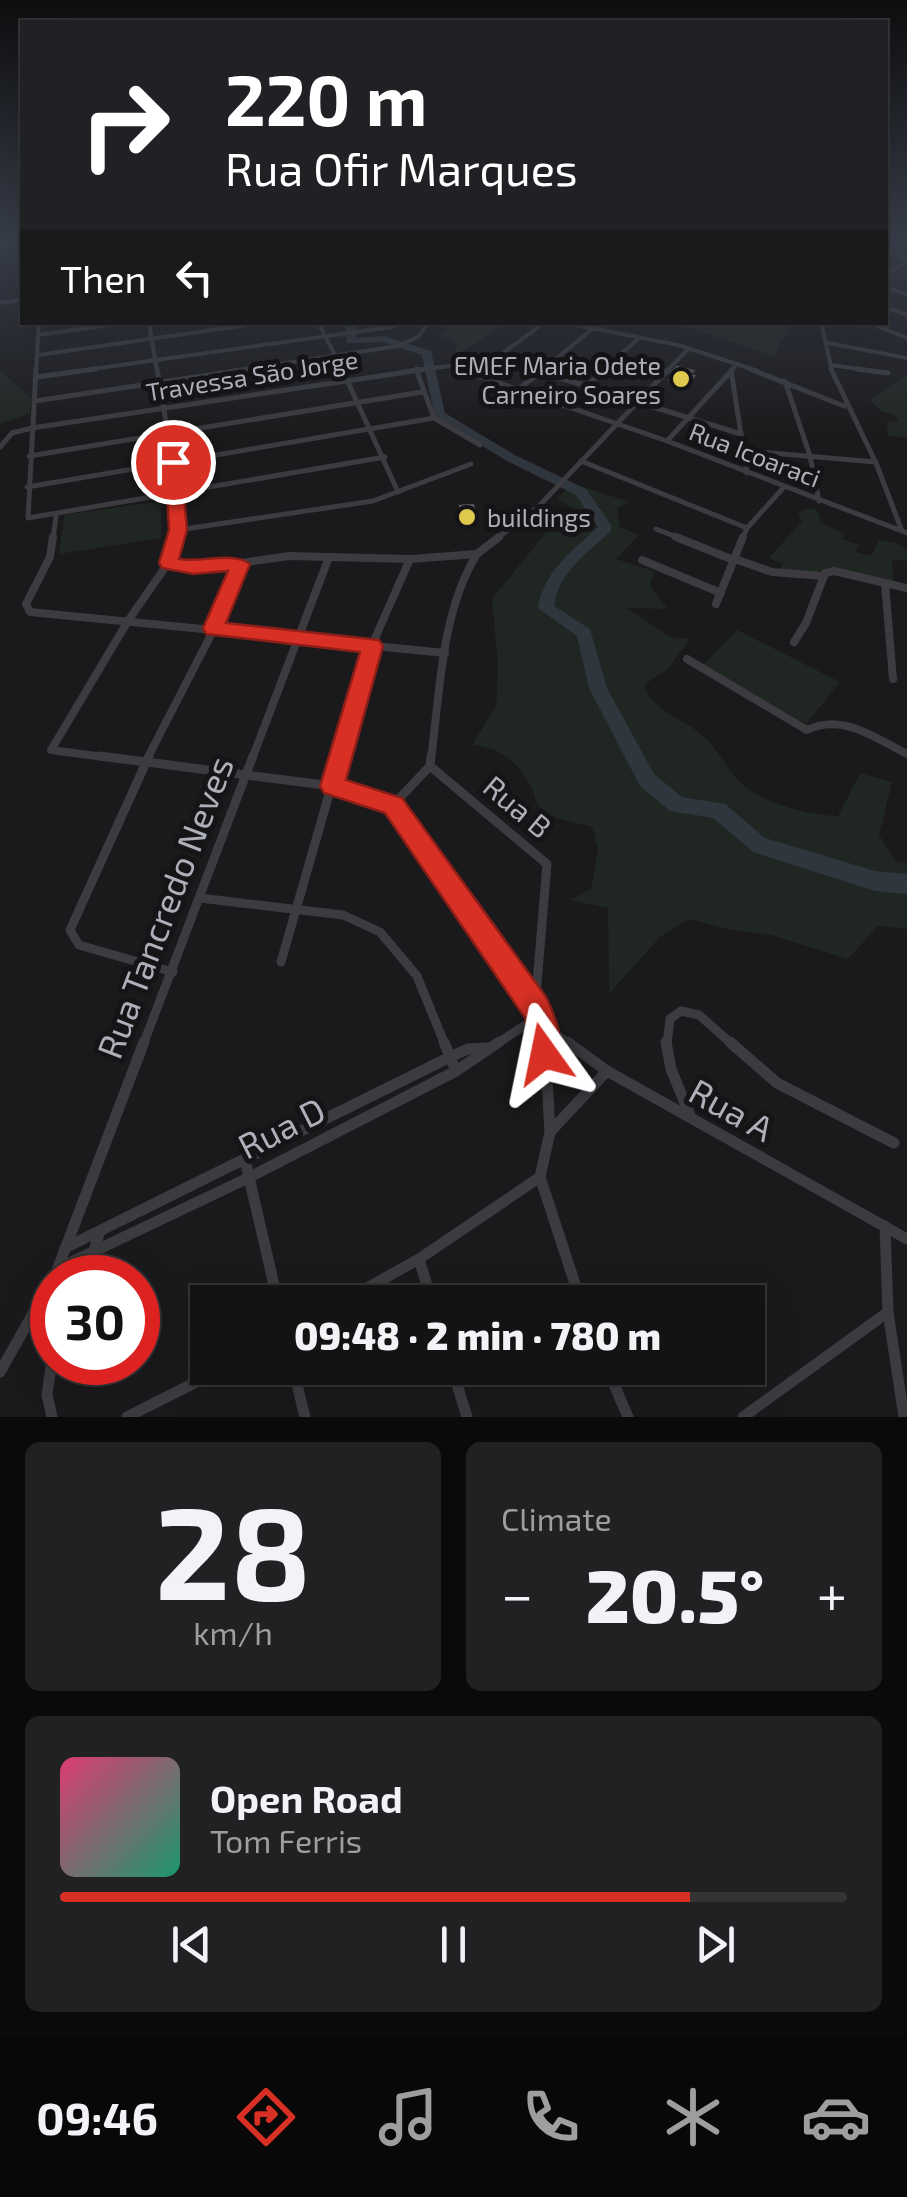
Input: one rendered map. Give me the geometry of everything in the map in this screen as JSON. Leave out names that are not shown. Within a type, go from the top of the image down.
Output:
[{"type":"street","points":[[39,325],[26,518],[385,458]]},
{"type":"street","points":[[38,335],[109,325]]},
{"type":"street","points":[[150,325],[173,462],[178,530],[168,563],[128,620],[51,750],[144,765],[332,786],[394,805],[539,1016]]},
{"type":"street","points":[[38,355],[249,325]]},
{"type":"street","points":[[320,325],[398,492]]},
{"type":"street","points":[[36,378],[389,325]]},
{"type":"street","points":[[35,401],[400,346],[418,336],[427,325]]},
{"type":"street","points":[[475,374],[541,325]]},
{"type":"street","points":[[572,325],[689,348],[785,380],[844,406]]},
{"type":"street","points":[[822,325],[844,406],[876,462],[904,532]]},
{"type":"street","points":[[874,325],[907,338]]},
{"type":"street","points":[[519,389],[591,330]]},
{"type":"street","points":[[564,406],[639,338]]},
{"type":"street","points":[[828,343],[907,358]]},
{"type":"street","points":[[394,805],[430,766],[446,653],[464,575],[477,554],[513,530],[689,348]]},
{"type":"street","points":[[497,358],[741,434]]},
{"type":"street","points":[[666,441],[738,364]]},
{"type":"street","points":[[831,365],[888,373]]},
{"type":"street","name":"Travessa São Jorge","points":[[32,428],[416,368],[450,366],[475,374]]},
{"type":"street","points":[[416,368],[434,418],[480,445]]},
{"type":"street","points":[[731,370],[747,472]]},
{"type":"street","name":"Rua Icoaraci","points":[[475,374],[666,441],[904,532]]},
{"type":"street","points":[[785,380],[810,456],[819,501]]},
{"type":"street","points":[[29,456],[422,392]]},
{"type":"street","points":[[27,487],[434,418]]},
{"type":"street","points":[[0,447],[12,433],[32,428]]},
{"type":"street","points":[[746,450],[876,462]]},
{"type":"street","points":[[581,461],[747,528]]},
{"type":"street","points":[[178,530],[373,501],[471,464]]},
{"type":"street","points":[[716,604],[747,528],[784,487]]},
{"type":"street","points":[[56,516],[50,557],[26,604],[30,612],[446,653]]},
{"type":"street","points":[[656,529],[772,572],[824,576],[834,572],[907,588]]},
{"type":"street","points":[[168,563],[193,568],[274,557],[410,559],[477,554]]},
{"type":"street","name":"Rua Tancredo Neves","points":[[62,1255],[328,557]]},
{"type":"street","points":[[281,962],[372,646],[410,559]]},
{"type":"street","points":[[642,560],[720,593]]},
{"type":"street","points":[[173,972],[75,942],[70,930],[144,765],[214,628],[240,564]]},
{"type":"street","points":[[794,642],[824,576]]},
{"type":"street","points":[[885,583],[893,679]]},
{"type":"street","points":[[687,659],[806,730],[819,722],[832,721],[907,754]]},
{"type":"street","name":"Rua B","points":[[430,766],[547,864],[539,1016],[550,1132],[540,1177]]},
{"type":"street","points":[[200,898],[357,918],[390,941],[418,976],[456,1071]]},
{"type":"street","points":[[691,1118],[667,1054],[668,1023],[681,1011],[698,1014],[777,1083],[894,1143]]},
{"type":"street","name":"Rua D","points":[[91,1255],[456,1071],[539,1016]]},
{"type":"street","name":"Rua A","points":[[539,1016],[607,1070],[907,1239]]},
{"type":"street","name":"Rua D","points":[[65,1248],[450,1057],[486,1048]]},
{"type":"street","points":[[550,1132],[607,1070]]},
{"type":"street","points":[[245,1160],[274,1285]]},
{"type":"street","points":[[373,1285],[419,1260],[540,1177],[575,1285]]},
{"type":"street","points":[[885,1226],[888,1312],[904,1417]]},
{"type":"street","points":[[95,1255],[99,1234]]},
{"type":"street","points":[[419,1260],[427,1285]]},
{"type":"street","points":[[743,1417],[888,1312]]},
{"type":"street","name":"Rua Tancredo Neves","points":[[0,1372],[30,1319]]},
{"type":"street","points":[[48,1385],[52,1417]]},
{"type":"street","points":[[127,1417],[144,1414],[194,1385]]},
{"type":"street","points":[[297,1385],[305,1417]]},
{"type":"street","points":[[457,1385],[467,1417]]},
{"type":"street","points":[[614,1385],[628,1417]]},
{"type":"shaded area","points":[[447,325],[504,325],[451,359],[458,344],[439,335]]},
{"type":"shaded area","points":[[680,325],[783,325],[789,332],[780,341],[775,356]]},
{"type":"shaded area","points":[[0,370],[32,399],[30,413],[0,424]]},
{"type":"shaded area","points":[[907,374],[907,438],[888,436],[887,422],[898,421],[895,415],[881,411],[870,400]]},
{"type":"shaded area","points":[[572,483],[630,502],[617,508],[620,527],[639,535],[616,559],[654,571],[650,586],[668,609],[627,608],[670,637],[690,639],[669,668],[644,685],[661,708],[708,740],[742,784],[788,807],[838,816],[860,773],[892,782],[879,835],[896,861],[907,863],[907,929],[878,926],[848,959],[771,935],[689,919],[660,937],[609,994],[608,908],[570,900],[591,889],[598,850],[592,827],[544,811],[516,765],[501,753],[472,745],[496,706],[498,665],[492,599],[551,526],[577,511],[557,499]]},
{"type":"shaded area","points":[[161,501],[161,538],[59,554],[64,515]]},
{"type":"shaded area","points":[[808,508],[817,510],[821,522],[845,534],[842,539],[859,545],[855,552],[871,556],[879,540],[897,543],[907,550],[907,561],[892,559],[894,582],[830,569],[807,574],[778,571],[783,564],[769,558],[802,521],[798,513]]},
{"type":"shaded area","points":[[737,630],[840,682],[806,724],[703,665]]},
{"type":"building","name":"EMEF Maria Odete Carneiro Soares","points":[[677,367],[693,371],[689,375],[694,376],[685,385],[670,380]]},
{"type":"building","points":[[473,505],[475,511],[462,513],[460,506]]},
{"type":"waterway","points":[[350,325],[351,341],[384,339],[427,353],[439,415],[511,458],[581,492],[606,528],[559,574],[547,596],[546,608],[584,633],[598,688],[647,780],[677,805],[718,810],[759,845],[875,881],[907,884]]},
{"type":"place","name":"EMEF Maria Odete Carneiro Soares","points":[[681,379]]},
{"type":"place","name":"buildings","points":[[467,517]]},
{"type":"route","points":[[173,462],[178,530],[168,563],[184,568],[240,564],[214,628],[372,646],[332,786],[394,805],[535,1007],[544,1026],[544,1054]]}]
